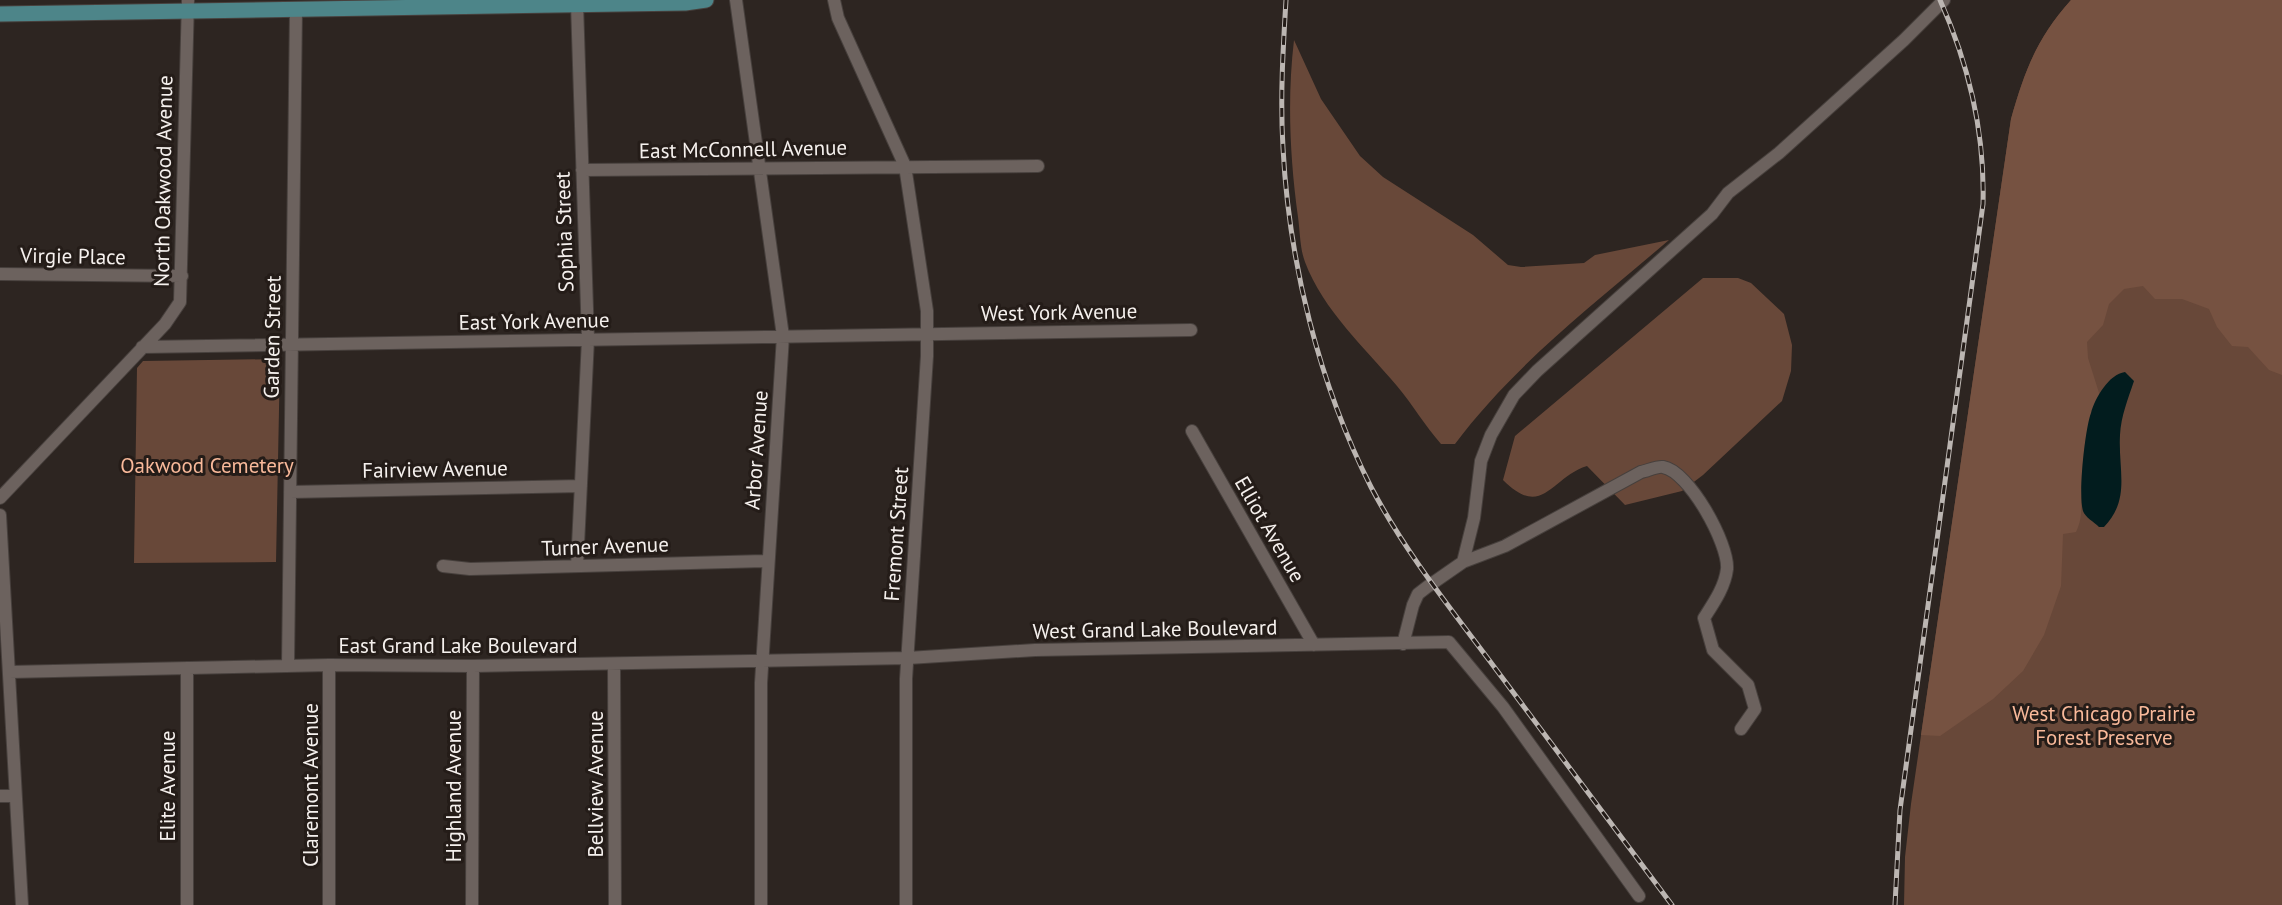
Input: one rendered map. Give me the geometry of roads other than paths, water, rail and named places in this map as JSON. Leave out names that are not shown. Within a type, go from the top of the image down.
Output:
[{"type":"main road","points":[[0,14],[187,6],[296,9],[451,3],[577,4],[706,0]]},
{"type":"street","points":[[187,6],[204,0]]},
{"type":"street","name":"Arbor Avenue","points":[[736,0],[783,336],[762,661],[761,905]]},
{"type":"street","name":"Fremont Street","points":[[834,0],[838,18],[906,166],[927,311],[908,658],[906,905]]},
{"type":"street","points":[[1463,562],[1474,518],[1481,461],[1500,416],[1514,395],[1537,371],[1712,214],[1728,193],[1779,153],[1904,40],[1944,0]]},
{"type":"street","name":"Sophia Street","points":[[577,4],[588,339],[577,566]]},
{"type":"street","name":"North Oakwood Avenue","points":[[0,498],[165,324],[180,302],[187,6]]},
{"type":"street","name":"Garden Street","points":[[288,666],[296,9]]},
{"type":"street","name":"East McConnell Avenue","points":[[582,170],[1038,166]]},
{"type":"street","name":"Virgie Place","points":[[0,274],[182,276]]},
{"type":"street","name":"West York Avenue","points":[[927,334],[1191,330]]},
{"type":"street","name":"East York Avenue","points":[[142,348],[927,334]]},
{"type":"street","name":"Elliot Avenue","points":[[1192,431],[1314,645]]},
{"type":"street","points":[[1403,644],[1409,616],[1418,594],[1463,562],[1506,546],[1641,472],[1663,467],[1683,477],[1717,531],[1727,568],[1718,596],[1704,618],[1713,650],[1748,685],[1755,709],[1741,729]]},
{"type":"street","name":"Fairview Avenue","points":[[290,492],[581,486]]},
{"type":"street","points":[[0,515],[4,649],[9,672],[22,905]]},
{"type":"street","name":"Turner Avenue","points":[[443,566],[470,569],[768,561]]},
{"type":"street","name":"West Grand Lake Boulevard","points":[[908,658],[1035,650],[1449,642],[1503,707],[1640,896]]},
{"type":"street","name":"East Grand Lake Boulevard","points":[[9,672],[329,665],[473,666],[908,658]]},
{"type":"street","name":"Bellview Avenue","points":[[614,664],[615,905]]},
{"type":"street","name":"Claremont Avenue","points":[[329,665],[330,905]]},
{"type":"street","name":"Highland Avenue","points":[[472,905],[473,666]]},
{"type":"street","name":"Elite Avenue","points":[[187,668],[187,905]]},
{"type":"street","points":[[0,796],[15,796]]},
{"type":"water","points":[[2125,372],[2134,381],[2121,428],[2120,495],[2118,506],[2112,516],[2104,527],[2099,527],[2084,513],[2082,503],[2083,462],[2089,421],[2099,394],[2108,382]]},
{"type":"railway","points":[[1286,0],[1282,129],[1286,191],[1292,235],[1300,279],[1322,365],[1353,448],[1384,511],[1429,580],[1672,905]]},
{"type":"railway","points":[[1895,905],[1900,810],[1983,204],[1981,151],[1973,100],[1959,49],[1940,0]]},
{"type":"park label","name":"Oakwood Cemetery","points":[[207,465]]},
{"type":"park label","name":"West Chicago Prairie Forest Preserve","points":[[2104,725]]}]
